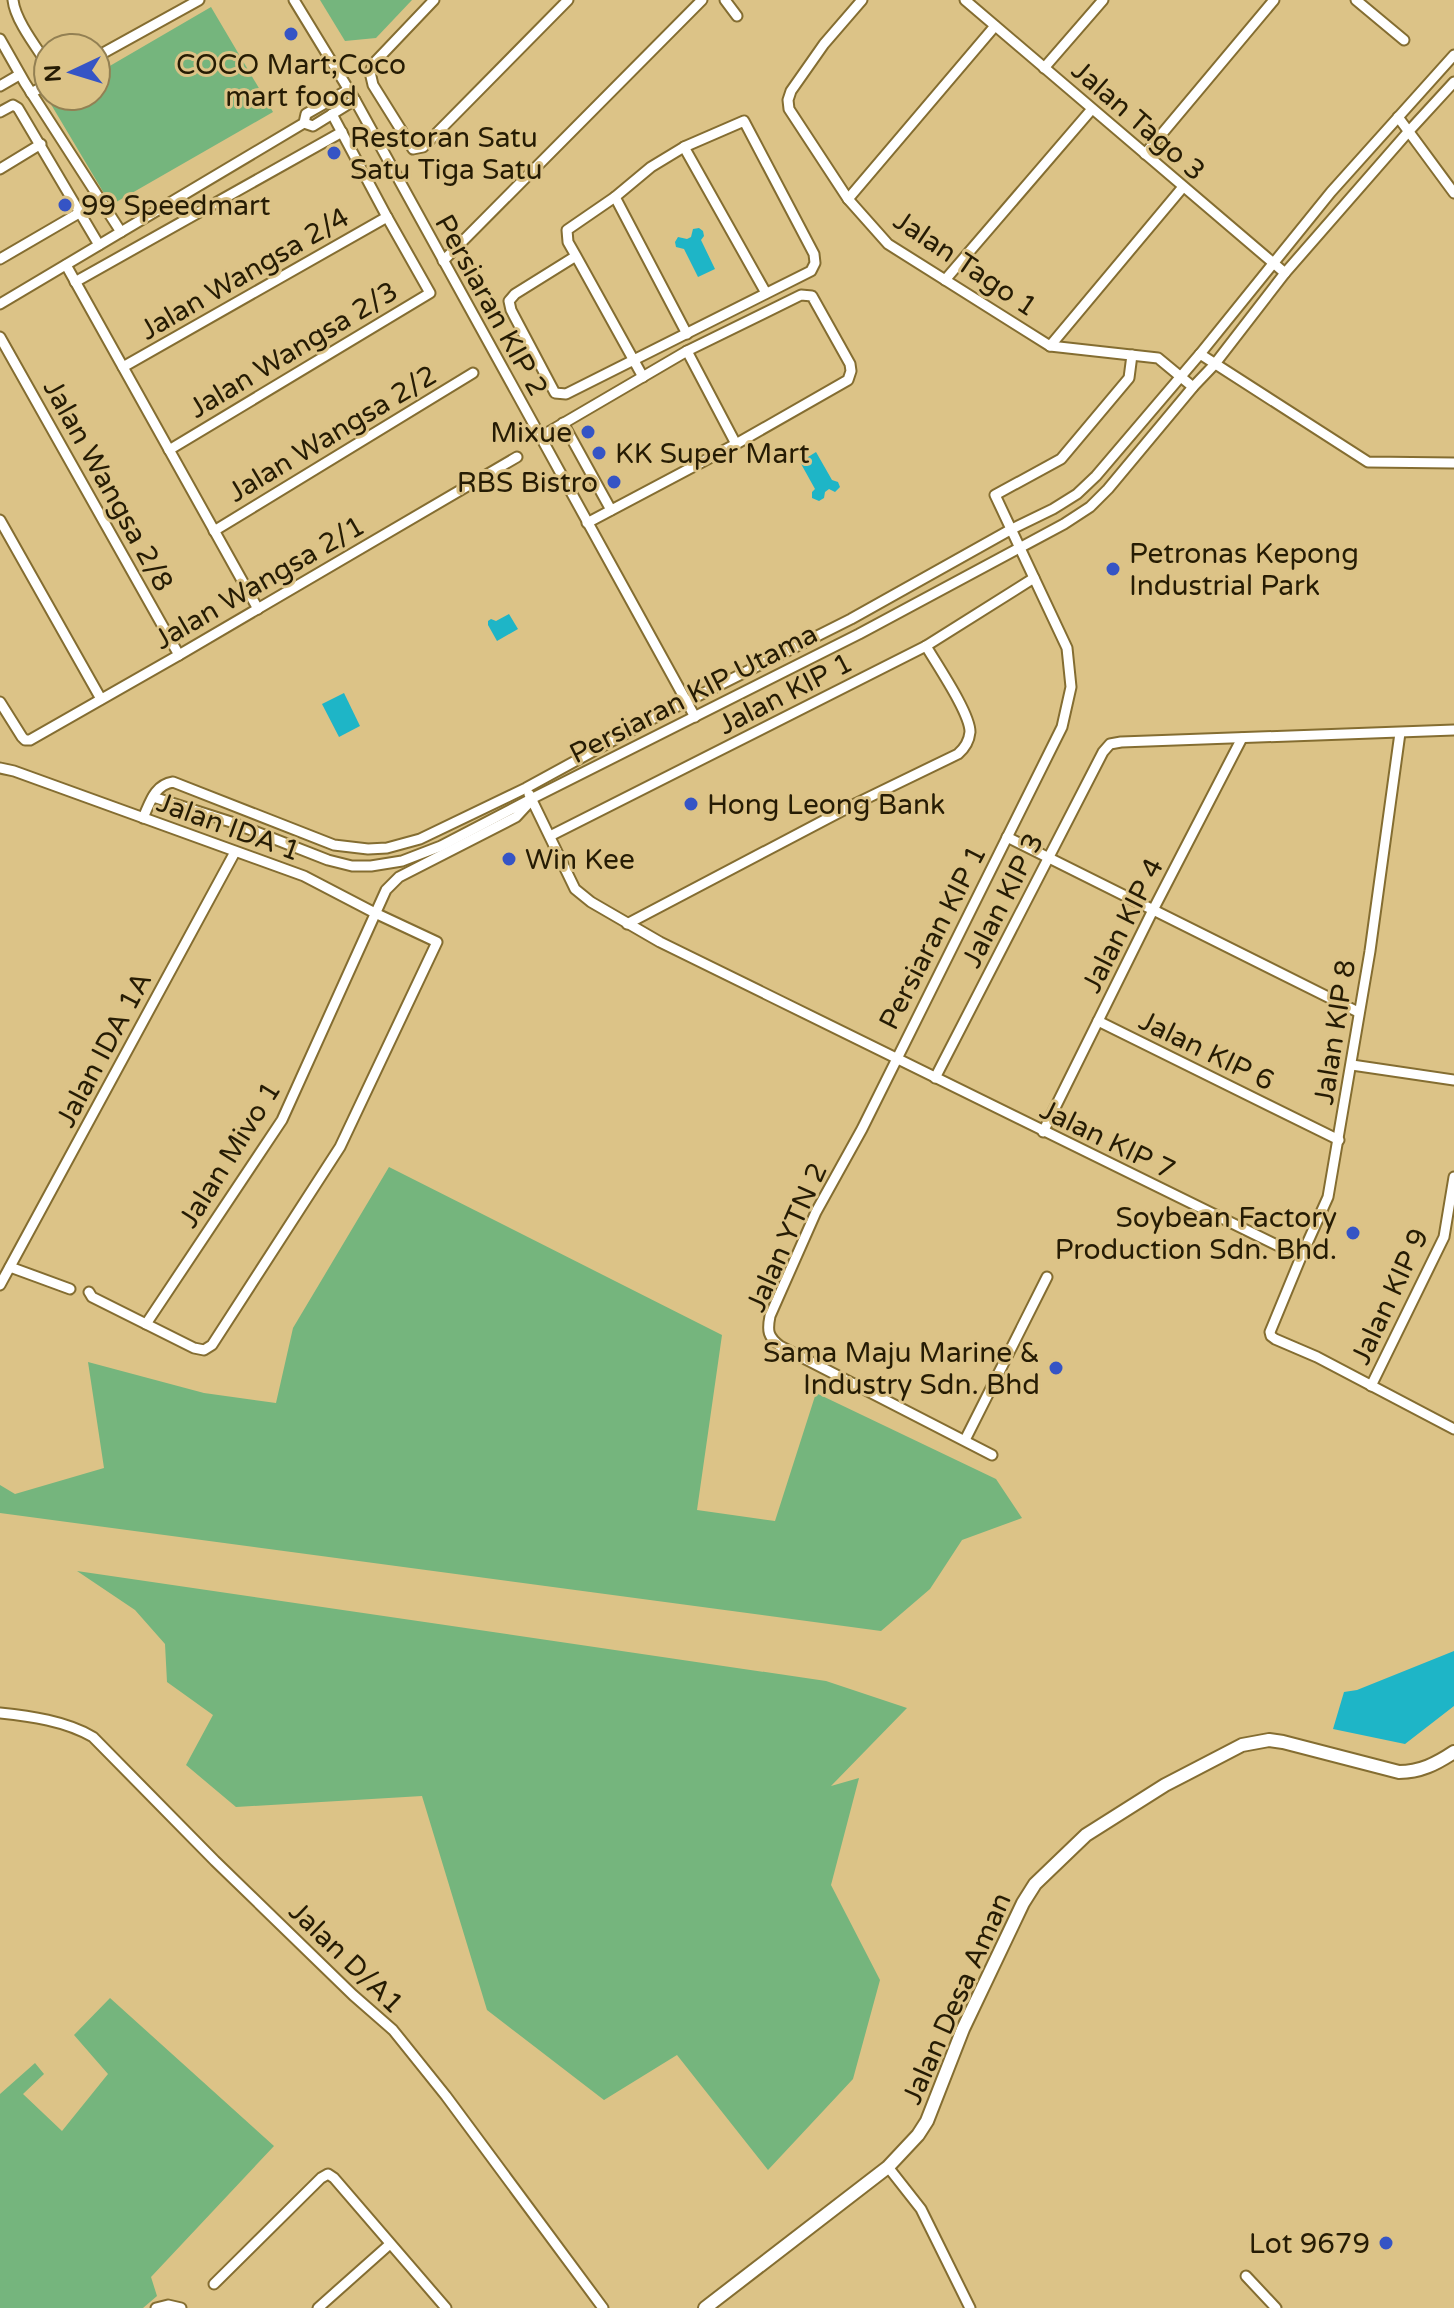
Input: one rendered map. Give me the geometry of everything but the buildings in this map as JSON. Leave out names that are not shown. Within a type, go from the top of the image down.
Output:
[{"type":"street","points":[[13,0],[32,39]]},
{"type":"street","points":[[112,48],[199,0]]},
{"type":"street","name":"Persiaran KIP 2","points":[[294,0],[355,100],[695,717]]},
{"type":"street","points":[[434,0],[374,63],[370,72],[373,85],[409,146],[417,149],[423,147],[568,0]]},
{"type":"street","points":[[443,261],[702,0]]},
{"type":"street","points":[[725,0],[737,16]]},
{"type":"street","name":"Jalan Tago 1","points":[[862,0],[824,44],[788,100],[789,109],[848,199],[888,244],[1050,346],[1158,358],[1193,387]]},
{"type":"street","name":"Jalan Tago 3","points":[[965,0],[1285,273]]},
{"type":"street","points":[[1044,68],[1103,0]]},
{"type":"street","points":[[1145,154],[1274,0]]},
{"type":"street","points":[[1356,0],[1404,40]]},
{"type":"street","points":[[848,199],[995,26]]},
{"type":"street","points":[[0,39],[19,75],[121,232]]},
{"type":"street","points":[[1180,375],[1331,192],[1454,55]]},
{"type":"street","points":[[0,86],[19,75]]},
{"type":"street","points":[[1193,387],[1214,365],[1285,273],[1454,82]]},
{"type":"street","points":[[0,304],[304,123],[306,114],[348,90]]},
{"type":"street","points":[[304,123],[313,126],[355,100]]},
{"type":"street","points":[[0,112],[16,105],[99,245]]},
{"type":"street","points":[[945,280],[1092,109]]},
{"type":"street","name":"Jalan Wangsa 2/3","points":[[169,450],[430,293],[332,114]]},
{"type":"street","points":[[1398,117],[1454,193]]},
{"type":"street","points":[[576,256],[515,294],[509,305],[555,393],[566,394],[633,359],[811,271],[815,263],[814,254],[744,121],[684,147],[651,167],[567,230],[568,242],[576,256],[633,359],[643,377]]},
{"type":"street","points":[[75,282],[342,132]]},
{"type":"street","points":[[0,169],[41,144]]},
{"type":"street","points":[[684,147],[766,293]]},
{"type":"street","points":[[1050,346],[1183,187]]},
{"type":"street","points":[[615,197],[687,334]]},
{"type":"street","points":[[0,259],[79,213]]},
{"type":"street","name":"Jalan Wangsa 2/4","points":[[123,367],[387,217]]},
{"type":"street","points":[[66,265],[258,609]]},
{"type":"street","points":[[540,437],[687,351],[801,295],[812,296],[821,309],[850,364],[848,380],[587,523]]},
{"type":"street","name":"Jalan Wangsa 2/8","points":[[0,337],[179,655]]},
{"type":"street","points":[[687,351],[736,444]]},
{"type":"street","points":[[1200,354],[1368,462],[1454,463]]},
{"type":"street","name":"Persiaran KIP 1","points":[[526,788],[575,889],[591,902],[660,942],[896,1059],[1062,727],[1071,687],[1067,648],[995,495],[1061,459],[1129,378],[1132,355]]},
{"type":"street","points":[[616,368],[627,386]]},
{"type":"street","name":"Jalan Wangsa 2/2","points":[[214,531],[473,373]]},
{"type":"street","name":"Persiaran KIP Utama","points":[[1180,375],[1113,457],[1077,494],[1053,509],[851,619],[686,701],[526,788],[420,839],[387,848],[334,845],[173,782],[165,783],[153,797],[352,866],[402,861],[441,846],[859,634],[1064,524],[1090,507],[1126,469],[1193,387]]},
{"type":"street","points":[[563,423],[611,510]]},
{"type":"street","name":"Jalan Wangsa 2/1","points":[[0,702],[22,737],[30,740],[517,457]]},
{"type":"street","points":[[0,520],[101,699]]},
{"type":"street","name":"Jalan KIP 1","points":[[550,836],[926,646],[1034,578]]},
{"type":"street","points":[[627,924],[965,748],[970,732],[968,723],[926,646]]},
{"type":"street","points":[[1242,738],[1454,730]]},
{"type":"street","name":"Jalan KIP 8","points":[[1371,1386],[1271,1336],[1271,1327],[1328,1197],[1370,951],[1400,733]]},
{"type":"street","name":"Jalan KIP 3","points":[[935,1078],[1103,752],[1110,744],[1242,738]]},
{"type":"street","name":"Jalan KIP 4","points":[[1043,1132],[1242,738]]},
{"type":"street","name":"Jalan IDA 1","points":[[0,768],[304,876],[437,942],[340,1147],[212,1345],[199,1350],[146,1324]]},
{"type":"street","points":[[143,818],[153,797]]},
{"type":"street","name":"Jalan Mivo 1","points":[[146,1324],[282,1120],[386,890],[399,877],[516,817],[531,799]]},
{"type":"street","points":[[1007,837],[1358,1012]]},
{"type":"street","points":[[387,848],[388,864]]},
{"type":"street","name":"Jalan IDA 1A","points":[[0,1285],[5,1270],[235,852]]},
{"type":"street","name":"Jalan KIP 6","points":[[1098,1021],[1339,1140]]},
{"type":"street","name":"Jalan KIP 7","points":[[896,1059],[1301,1257]]},
{"type":"street","name":"Jalan YTN 2","points":[[896,1059],[816,1212],[767,1329],[771,1339],[780,1346],[992,1455]]},
{"type":"street","points":[[1352,1065],[1454,1080]]},
{"type":"street","name":"Jalan KIP 9","points":[[1371,1386],[1444,1237],[1454,1177]]},
{"type":"street","points":[[5,1270],[70,1289]]},
{"type":"street","points":[[965,1440],[1047,1277]]},
{"type":"street","points":[[89,1292],[92,1297],[146,1324]]},
{"type":"street","points":[[1371,1386],[1454,1429]]},
{"type":"street","name":"Jalan D/A1","points":[[0,1713],[81,1729],[93,1737],[225,1871],[393,2030],[446,2096],[603,2308]]},
{"type":"street","name":"Jalan Desa Aman","points":[[705,2308],[888,2167],[918,2135],[927,2121],[963,2029],[1023,1903],[1035,1884],[1086,1835],[1165,1785],[1254,1741],[1283,1742],[1399,1772],[1423,1769],[1454,1752]]},
{"type":"street","points":[[888,2167],[921,2209],[970,2308]]},
{"type":"street","points":[[214,2284],[328,2174],[443,2304],[432,2308]]},
{"type":"street","points":[[318,2308],[390,2244]]},
{"type":"street","points":[[1246,2276],[1276,2308]]},
{"type":"street","points":[[157,2308],[168,2305],[181,2308]]},
{"type":"green space","points":[[320,0],[412,0],[376,38],[345,41]]},
{"type":"green space","points":[[211,7],[273,112],[111,205],[56,112],[112,112],[112,65]]},
{"type":"green space","points":[[389,1167],[722,1335],[697,1510],[775,1521],[816,1393],[996,1479],[1022,1518],[962,1540],[930,1589],[881,1631],[0,1513],[0,1485],[15,1494],[104,1468],[88,1362],[204,1393],[276,1403],[293,1328]]},
{"type":"green space","points":[[77,1571],[826,1681],[907,1708],[831,1786],[859,1778],[831,1885],[880,1980],[853,2079],[768,2170],[677,2055],[604,2100],[487,2010],[422,1796],[236,1807],[186,1765],[213,1715],[167,1682],[165,1644],[135,1610]]},
{"type":"green space","points":[[110,1998],[274,2146],[151,2277],[157,2296],[143,2308],[0,2308],[0,2094],[35,2063],[44,2074],[23,2094],[62,2131],[108,2074],[74,2035]]},
{"type":"water","points":[[693,229],[703,231],[701,240],[715,269],[698,277],[684,249],[676,247],[675,242],[678,237],[691,237]]},
{"type":"water","points":[[816,452],[832,480],[838,482],[840,487],[835,492],[829,489],[819,501],[812,498],[815,489],[800,462]]},
{"type":"water","points":[[509,614],[518,629],[497,641],[488,621],[496,621]]},
{"type":"water","points":[[344,693],[360,726],[339,737],[322,704]]},
{"type":"water","points":[[1454,1651],[1454,1706],[1405,1744],[1333,1729],[1344,1692],[1357,1690]]},
{"type":"place","name":"COCO Mart;Coco mart food","points":[[291,34]]},
{"type":"place","name":"Restoran Satu Satu Tiga Satu","points":[[334,153]]},
{"type":"place","name":"99 Speedmart","points":[[65,205]]},
{"type":"place","name":"Mixue","points":[[588,432]]},
{"type":"place","name":"KK Super Mart","points":[[599,453]]},
{"type":"place","name":"RBS Bistro","points":[[614,482]]},
{"type":"place","name":"Petronas Kepong Industrial Park","points":[[1113,569]]},
{"type":"place","name":"Hong Leong Bank","points":[[691,804]]},
{"type":"place","name":"Win Kee","points":[[509,859]]},
{"type":"place","name":"Soybean Factory Production Sdn. Bhd.","points":[[1353,1233]]},
{"type":"place","name":"Sama Maju Marine & Industry Sdn. Bhd","points":[[1056,1368]]},
{"type":"place","name":"Lot 9679","points":[[1386,2243]]}]
